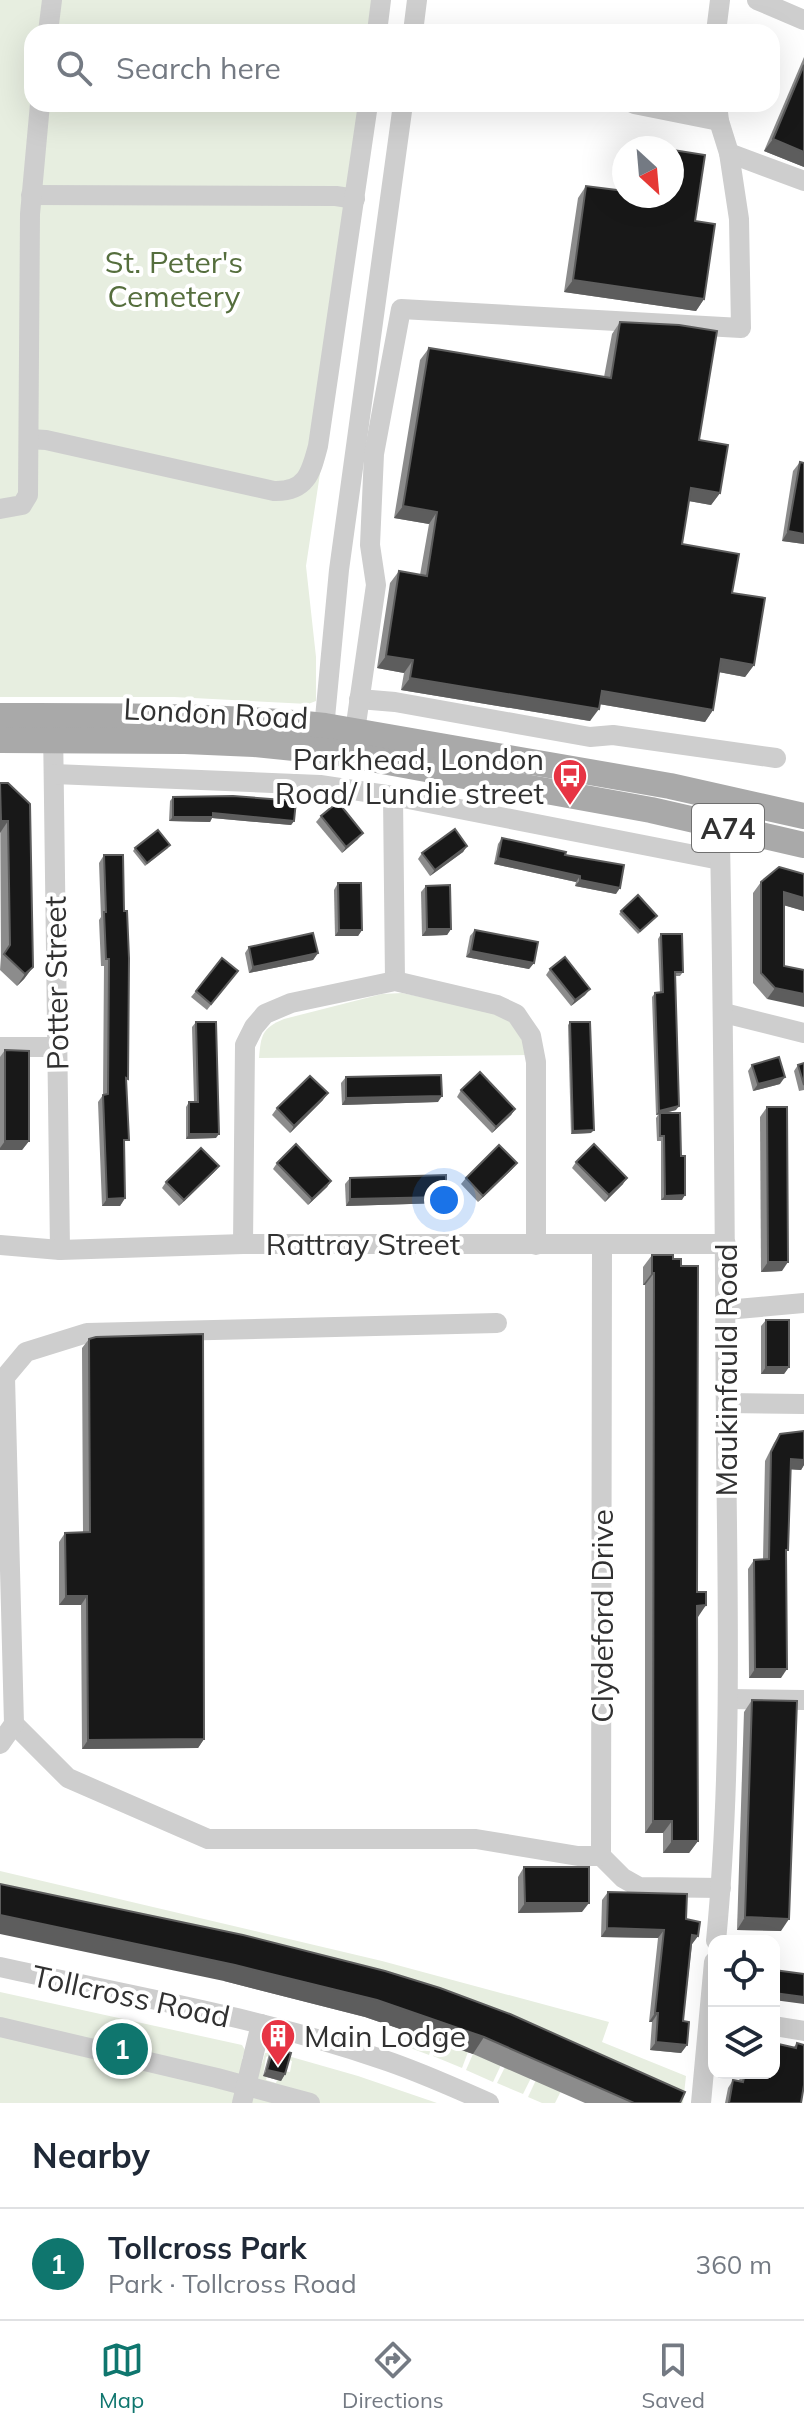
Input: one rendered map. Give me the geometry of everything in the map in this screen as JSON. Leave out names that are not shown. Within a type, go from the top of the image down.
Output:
[{"type":"main road","name":"London Road","points":[[0,716],[53,728]]},
{"type":"main road","name":"London Road","points":[[0,740],[53,728],[192,717],[729,799],[804,816]]},
{"type":"main road","name":"London Road","points":[[353,743],[804,845]]},
{"type":"street","points":[[49,24],[52,0]]},
{"type":"street","points":[[378,24],[381,0]]},
{"type":"street","points":[[414,24],[417,0]]},
{"type":"street","points":[[717,24],[720,0]]},
{"type":"street","points":[[757,0],[804,20]]},
{"type":"street","points":[[0,509],[15,508],[26,501],[29,485],[31,195],[39,112]]},
{"type":"street","points":[[29,439],[46,440],[274,491],[300,486],[313,464],[318,446],[367,112]]},
{"type":"street","points":[[324,738],[339,570],[402,112]]},
{"type":"street","points":[[353,743],[376,585],[370,545],[374,454],[401,309],[741,328],[739,219],[729,153],[718,112]]},
{"type":"street","points":[[729,153],[804,181]]},
{"type":"street","points":[[31,195],[336,196],[355,199]]},
{"type":"street","points":[[359,699],[395,702],[590,737],[613,735],[776,758]]},
{"type":"street","name":"Potter Street","points":[[53,728],[60,1250]]},
{"type":"street","points":[[54,774],[320,785],[393,796],[720,860]]},
{"type":"street","points":[[393,796],[395,981]]},
{"type":"street","name":"Maukinfauld Road","points":[[717,1935],[728,1699],[724,1013],[720,842],[729,799]]},
{"type":"street","points":[[243,1244],[245,1045],[254,1027],[265,1014],[291,1003],[395,981],[497,1005],[516,1014],[531,1036],[536,1062],[536,1245]]},
{"type":"street","points":[[724,1013],[804,1033]]},
{"type":"street","points":[[0,1047],[57,1047]]},
{"type":"street","name":"Rattray Street","points":[[0,1245],[60,1250],[243,1244],[726,1244]]},
{"type":"street","name":"Clydeford Drive","points":[[601,1856],[602,1244]]},
{"type":"street","points":[[726,1310],[804,1303]]},
{"type":"street","points":[[0,1744],[14,1724],[5,1377],[26,1352],[87,1333],[497,1323]]},
{"type":"street","points":[[726,1403],[804,1404]]},
{"type":"street","points":[[728,1699],[804,1700]]},
{"type":"street","points":[[14,1724],[68,1778],[208,1839],[476,1839],[578,1856],[601,1856],[623,1878],[639,1887],[721,1888]]},
{"type":"street","name":"Tollcross Road","points":[[0,1967],[261,2024],[384,2060],[489,2103]]},
{"type":"street","points":[[244,2094],[261,2024]]},
{"type":"street","points":[[0,2027],[244,2094],[310,2103]]},
{"type":"street","points":[[780,2027],[804,2031]]},
{"type":"street","points":[[701,2103],[708,2043]]},
{"type":"green space","name":"St. Peter's Cemetery","points":[[0,0],[389,0],[386,24],[24,24],[24,112],[375,112],[306,566],[316,657],[316,701],[308,704],[174,697],[0,697]]},
{"type":"green space","points":[[402,993],[506,1015],[519,1033],[528,1055],[259,1058],[264,1033],[277,1022],[382,994]]},
{"type":"green space","points":[[0,1871],[382,1961],[609,2022],[602,2042],[686,2076],[683,2103],[662,2103],[0,1903]]},
{"type":"green space","points":[[0,1992],[242,2045],[245,2050],[242,2059],[262,2064],[265,2053],[274,2052],[437,2103],[0,2103]],"holes":[[[270,2055],[292,2061],[290,2072],[283,2071],[281,2080],[276,2083],[263,2076],[266,2057]]]},
{"type":"green space","points":[[405,2029],[434,2039],[429,2055],[400,2044]]},
{"type":"green space","points":[[438,2041],[468,2052],[462,2068],[433,2056]]},
{"type":"green space","points":[[473,2054],[501,2065],[493,2082],[466,2070]]},
{"type":"green space","points":[[505,2067],[531,2078],[523,2094],[497,2083]]},
{"type":"green space","points":[[536,2080],[561,2091],[555,2103],[542,2103],[528,2097]]},
{"type":"building","points":[[804,65],[804,152],[773,139]]},
{"type":"building","points":[[684,152],[705,155],[695,221],[715,224],[704,299],[573,280],[586,186],[612,189],[612,208],[684,208]]},
{"type":"building","points":[[620,322],[679,325],[717,331],[699,440],[728,445],[720,493],[691,488],[682,544],[739,554],[732,593],[765,598],[754,665],[721,659],[713,710],[602,691],[599,709],[410,678],[413,660],[386,656],[399,571],[427,576],[437,512],[403,506],[429,348],[611,378]]},
{"type":"building","points":[[800,462],[804,463],[804,534],[788,531]]},
{"type":"building","points":[[0,783],[8,783],[30,804],[33,967],[25,974],[4,954],[10,945],[8,821],[1,821]]},
{"type":"building","points":[[233,796],[296,801],[294,821],[213,813],[213,817],[173,817],[173,797]]},
{"type":"building","points":[[338,802],[363,833],[346,847],[321,816]]},
{"type":"building","points":[[455,829],[467,846],[435,870],[422,853]]},
{"type":"building","points":[[158,830],[170,845],[147,863],[135,848]]},
{"type":"building","points":[[502,838],[566,852],[565,855],[624,865],[620,888],[498,858]]},
{"type":"building","points":[[104,855],[123,855],[129,958],[126,1078],[129,1140],[124,1140],[125,1198],[107,1199],[103,1095],[108,1094],[109,959],[106,959]]},
{"type":"building","points":[[779,867],[804,874],[804,898],[784,892],[784,966],[804,970],[804,994],[775,988],[761,973],[761,882]]},
{"type":"building","points":[[338,883],[361,883],[362,930],[339,930]]},
{"type":"building","points":[[450,885],[451,929],[427,929],[426,886]]},
{"type":"building","points":[[638,895],[657,916],[640,931],[621,911]]},
{"type":"building","points":[[475,930],[538,942],[534,963],[471,951]]},
{"type":"building","points":[[313,933],[318,953],[253,967],[249,947]]},
{"type":"building","points":[[661,934],[682,934],[683,972],[675,972],[679,1106],[659,1111],[655,993],[663,992]]},
{"type":"building","points":[[565,957],[590,989],[575,1000],[550,969]]},
{"type":"building","points":[[222,958],[238,971],[211,1004],[196,991]]},
{"type":"building","points":[[196,1022],[216,1022],[219,1134],[189,1134],[189,1102],[198,1102]]},
{"type":"building","points":[[570,1022],[590,1022],[594,1130],[573,1131]]},
{"type":"building","points":[[5,1050],[29,1051],[29,1141],[5,1141]]},
{"type":"building","points":[[779,1057],[785,1077],[758,1084],[752,1065]]},
{"type":"building","points":[[804,1063],[804,1085],[798,1065]]},
{"type":"building","points":[[480,1072],[515,1109],[496,1127],[461,1090]]},
{"type":"building","points":[[441,1075],[442,1096],[346,1098],[346,1077]]},
{"type":"building","points":[[310,1076],[328,1093],[294,1126],[277,1108]]},
{"type":"building","points":[[767,1107],[787,1107],[788,1262],[768,1262]]},
{"type":"building","points":[[660,1113],[680,1113],[685,1195],[665,1196],[664,1136],[660,1136]]},
{"type":"building","points":[[296,1144],[331,1181],[312,1199],[277,1163]]},
{"type":"building","points":[[594,1144],[627,1178],[609,1195],[576,1162]]},
{"type":"building","points":[[499,1145],[517,1163],[483,1196],[466,1178]]},
{"type":"building","points":[[201,1148],[219,1166],[184,1200],[166,1182]]},
{"type":"building","points":[[446,1175],[446,1197],[350,1199],[350,1178]]},
{"type":"building","points":[[652,1255],[673,1255],[673,1259],[681,1259],[681,1266],[698,1266],[697,1592],[706,1592],[706,1605],[697,1606],[698,1841],[672,1841],[672,1821],[653,1821]]},
{"type":"building","points":[[766,1320],[789,1320],[789,1367],[766,1367]]},
{"type":"building","points":[[203,1334],[204,1739],[88,1740],[87,1596],[66,1596],[65,1533],[90,1532],[89,1339]]},
{"type":"building","points":[[804,1431],[804,1460],[791,1459],[786,1550],[787,1669],[755,1669],[754,1560],[769,1559],[771,1452],[780,1434]]},
{"type":"building","points":[[752,1700],[797,1701],[789,1919],[745,1917]]},
{"type":"building","points":[[524,1867],[589,1867],[589,1903],[525,1903]]},
{"type":"building","points":[[0,1884],[243,1935],[385,1971],[510,2014],[685,2092],[680,2103],[634,2103],[484,2037],[377,2000],[235,1965],[0,1915]]},
{"type":"building","points":[[608,1892],[687,1894],[686,1919],[700,1922],[698,1936],[692,1935],[683,2021],[689,2022],[687,2045],[656,2042],[658,2013],[655,2013],[664,1930],[607,1928]]},
{"type":"building","points":[[780,1971],[804,1974],[804,1997],[780,1994]]},
{"type":"building","points":[[797,2043],[804,2045],[801,2103],[729,2103],[733,2080],[743,2082],[744,2079],[780,2079],[780,2044],[796,2048]]},
{"type":"building","points":[[273,2048],[291,2053],[285,2074],[267,2070]]},
{"type":"place","name":"Parkhead, London Road/ Lundie street","points":[[570,807]]},
{"type":"place","name":"Tollcross Park","points":[[122,2049]]},
{"type":"place","name":"Main Lodge","points":[[278,2067]]}]
